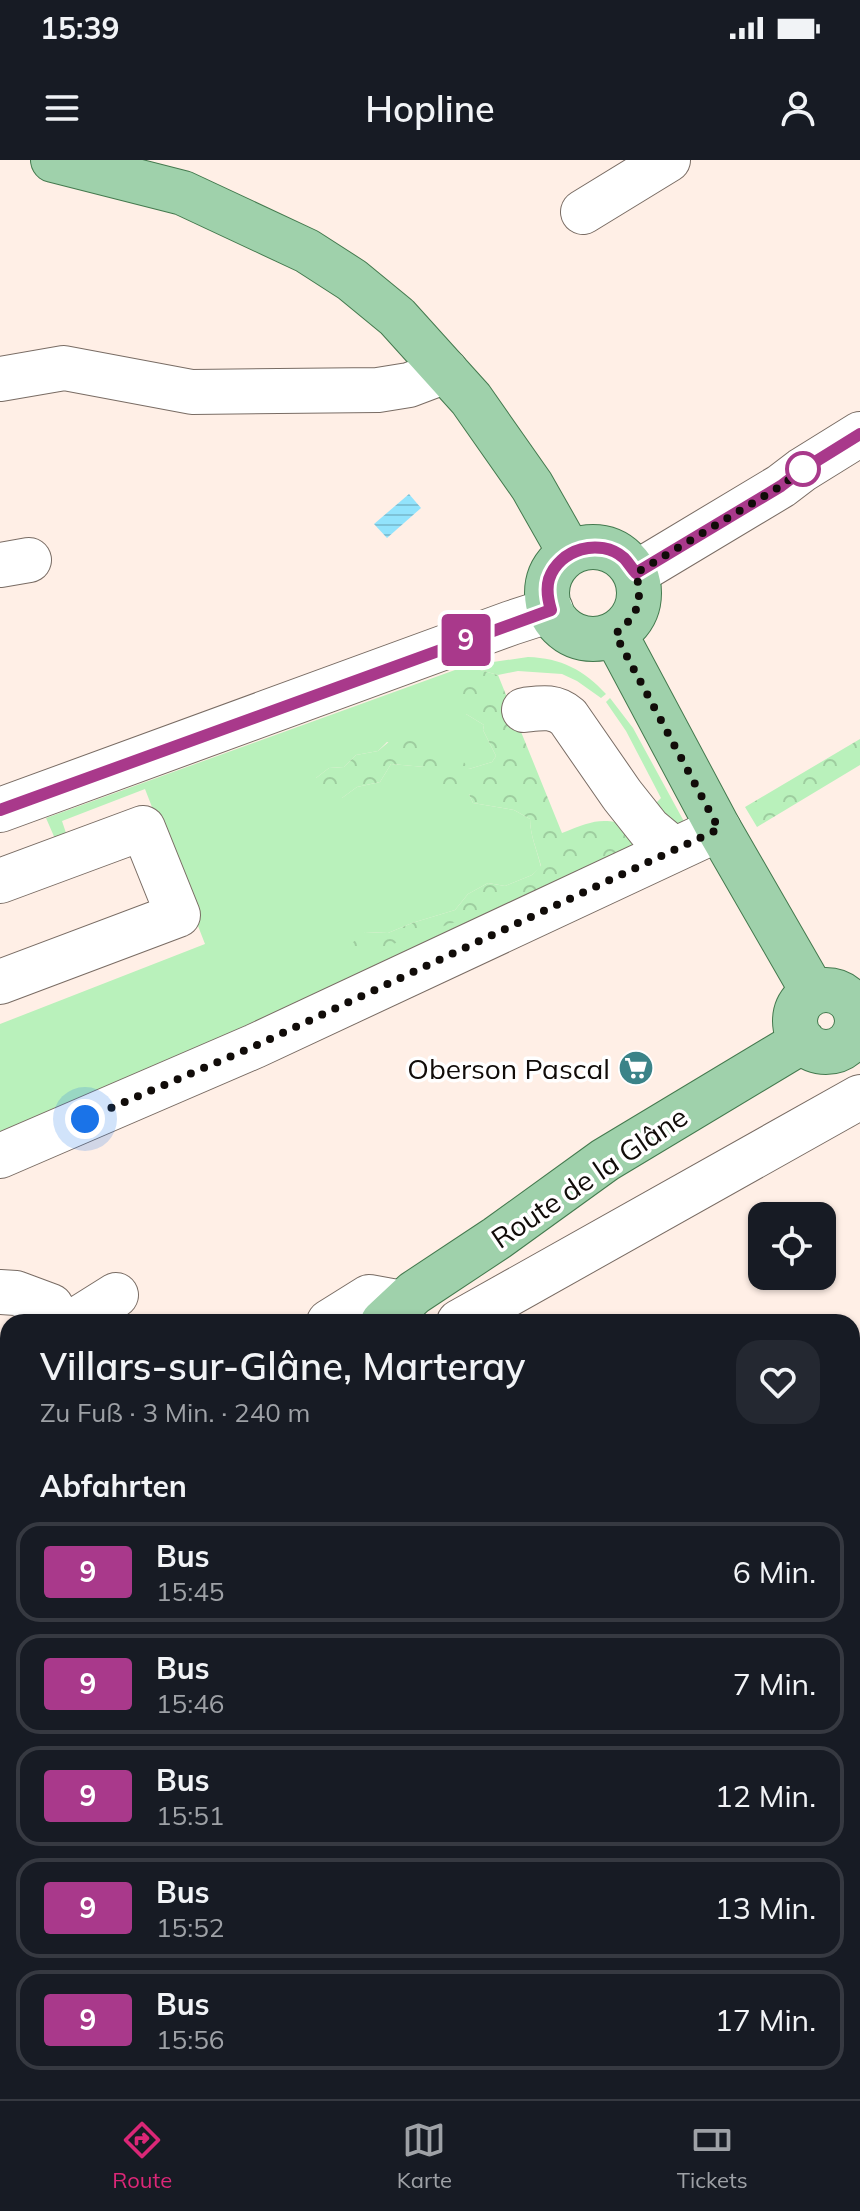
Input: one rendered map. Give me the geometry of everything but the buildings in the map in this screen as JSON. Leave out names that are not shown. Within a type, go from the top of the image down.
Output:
[{"type":"main road","points":[[53,160],[183,193],[307,251],[352,280],[397,317],[471,399],[532,486],[570,553]]},
{"type":"main road","points":[[589,547],[608,549],[624,558],[636,573],[640,590],[638,608],[629,623],[615,634],[597,639],[578,637],[561,626],[551,610],[547,594],[549,578],[558,563],[570,553],[589,547]]},
{"type":"main road","points":[[615,634],[719,829],[813,992]]},
{"type":"main road","points":[[837,991],[857,1006],[857,1026],[848,1043],[830,1052],[811,1048],[796,1029],[795,1014],[813,992],[837,991]]},
{"type":"main road","name":"Route de la Glâne","points":[[408,1310],[497,1238],[605,1160],[803,1041]]},
{"type":"street","points":[[583,212],[668,160]]},
{"type":"street","points":[[0,379],[64,368],[192,392],[378,390],[409,385],[446,371]]},
{"type":"street","points":[[636,573],[781,486],[860,434]]},
{"type":"street","points":[[0,982],[178,915],[143,828],[19,874],[8,807],[551,610]]},
{"type":"street","points":[[524,710],[550,707],[568,717],[631,807],[649,829],[673,849]]},
{"type":"street","points":[[0,1156],[255,1046],[719,829]]},
{"type":"street","points":[[473,1314],[860,1097]]},
{"type":"street","points":[[0,1292],[16,1293],[62,1314],[116,1295]]},
{"type":"street","points":[[342,1314],[369,1297],[408,1310]]},
{"type":"green space","points":[[528,657],[551,660],[580,672],[606,694],[601,698],[562,674],[518,671],[498,675],[466,666]]},
{"type":"green space","points":[[466,666],[466,714],[484,725],[483,730],[496,756],[492,762],[469,769],[387,742],[378,751],[356,755],[344,767],[329,768],[316,778],[342,798],[357,787],[380,782],[391,764],[425,767],[469,794],[473,803],[514,810],[530,819],[541,867],[532,875],[505,886],[488,883],[468,894],[455,910],[388,933],[365,932],[359,955],[461,919],[472,923],[0,1150],[0,1024],[205,944],[145,789],[62,821],[70,845],[56,841],[46,818]]},
{"type":"green space","points":[[466,666],[498,675],[562,833],[605,821],[633,827],[641,842],[472,923],[461,920],[359,956],[345,949],[365,932],[388,933],[455,910],[468,894],[488,883],[505,886],[532,875],[541,866],[530,819],[514,810],[473,803],[469,794],[449,799],[429,785],[424,767],[391,764],[380,782],[357,787],[327,804],[311,787],[316,778],[329,768],[344,767],[356,755],[378,751],[404,729],[419,744],[423,753],[449,753],[460,758],[469,769],[492,762],[496,756],[483,730],[484,725],[466,714],[457,689]]},
{"type":"green space","points":[[610,698],[633,728],[687,827],[645,814],[661,798],[626,731],[606,702]]},
{"type":"green space","points":[[860,739],[860,765],[757,827],[745,807]]},
{"type":"water","points":[[409,494],[421,508],[387,538],[374,524]]},
{"type":"bus line","name":"9","points":[[0,810],[551,610],[547,594],[549,578],[558,563],[570,553],[589,547],[608,549],[624,558],[636,573],[781,486],[860,434]]},
{"type":"place","name":"Oberson Pascal","points":[[636,1068]]},
{"type":"route","points":[[85,1119],[255,1046],[719,829],[615,634],[629,623],[638,608],[640,590],[636,573],[781,486],[803,469]]}]
